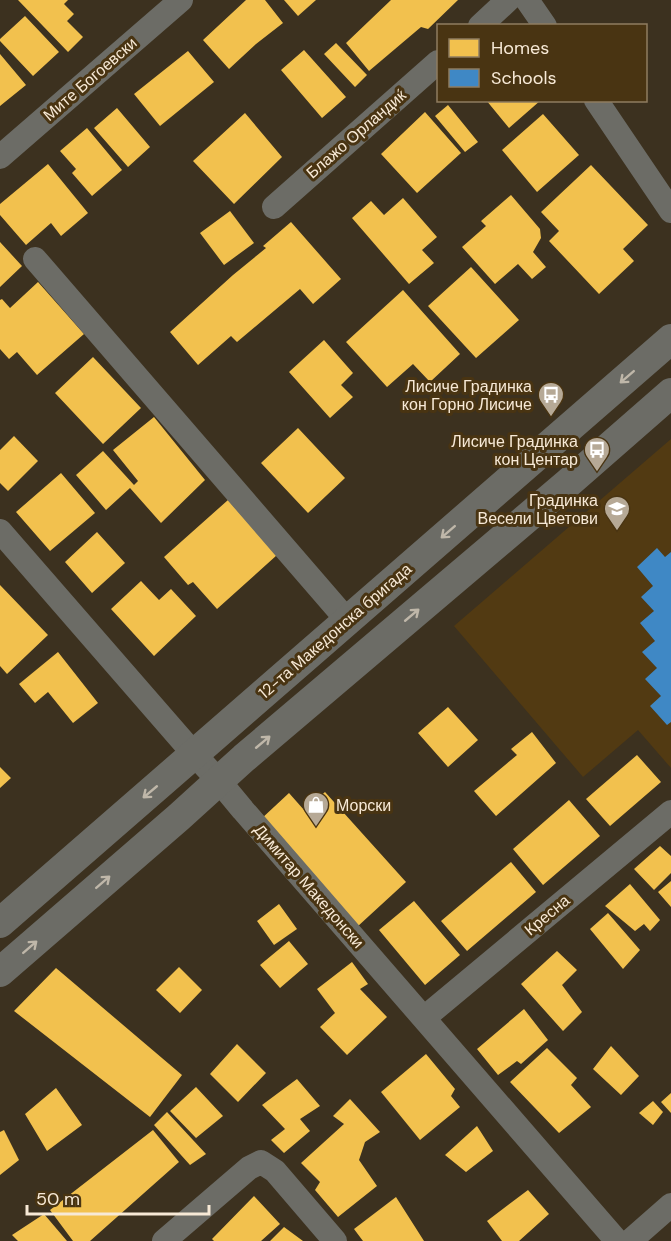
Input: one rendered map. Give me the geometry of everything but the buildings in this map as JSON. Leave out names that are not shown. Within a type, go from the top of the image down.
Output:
[{"type":"street","name":"Мите Богоевски","points":[[0,157],[181,0]]},
{"type":"street","points":[[482,24],[508,0]]},
{"type":"street","points":[[527,0],[543,24]]},
{"type":"street","name":"Блажо Орландиќ","points":[[274,207],[437,63]]},
{"type":"street","points":[[597,102],[671,211]]},
{"type":"street","points":[[35,259],[347,620]]},
{"type":"street","name":"12-та Македонска бригада","points":[[0,923],[671,339]]},
{"type":"street","points":[[0,972],[244,758],[671,393]]},
{"type":"street","name":"Димитар Македонски","points":[[0,531],[617,1241]]},
{"type":"street","name":"Кресна","points":[[423,1018],[671,812]]},
{"type":"street","points":[[164,1241],[249,1168],[261,1162],[275,1171],[335,1241]]},
{"type":"street","points":[[630,1241],[671,1205]]},
{"type":"shaded area","name":"Градинка Весели Цветови","points":[[671,439],[671,768],[638,730],[583,777],[454,626]]},
{"type":"place","name":"Лисиче Градинка кон Горно Лисиче","points":[[551,418]]},
{"type":"place","name":"Лисиче Градинка кон Центар","points":[[597,473]]},
{"type":"place","name":"Градинка Весели Цветови","points":[[617,532]]},
{"type":"place","name":"Морски","points":[[316,828]]}]
